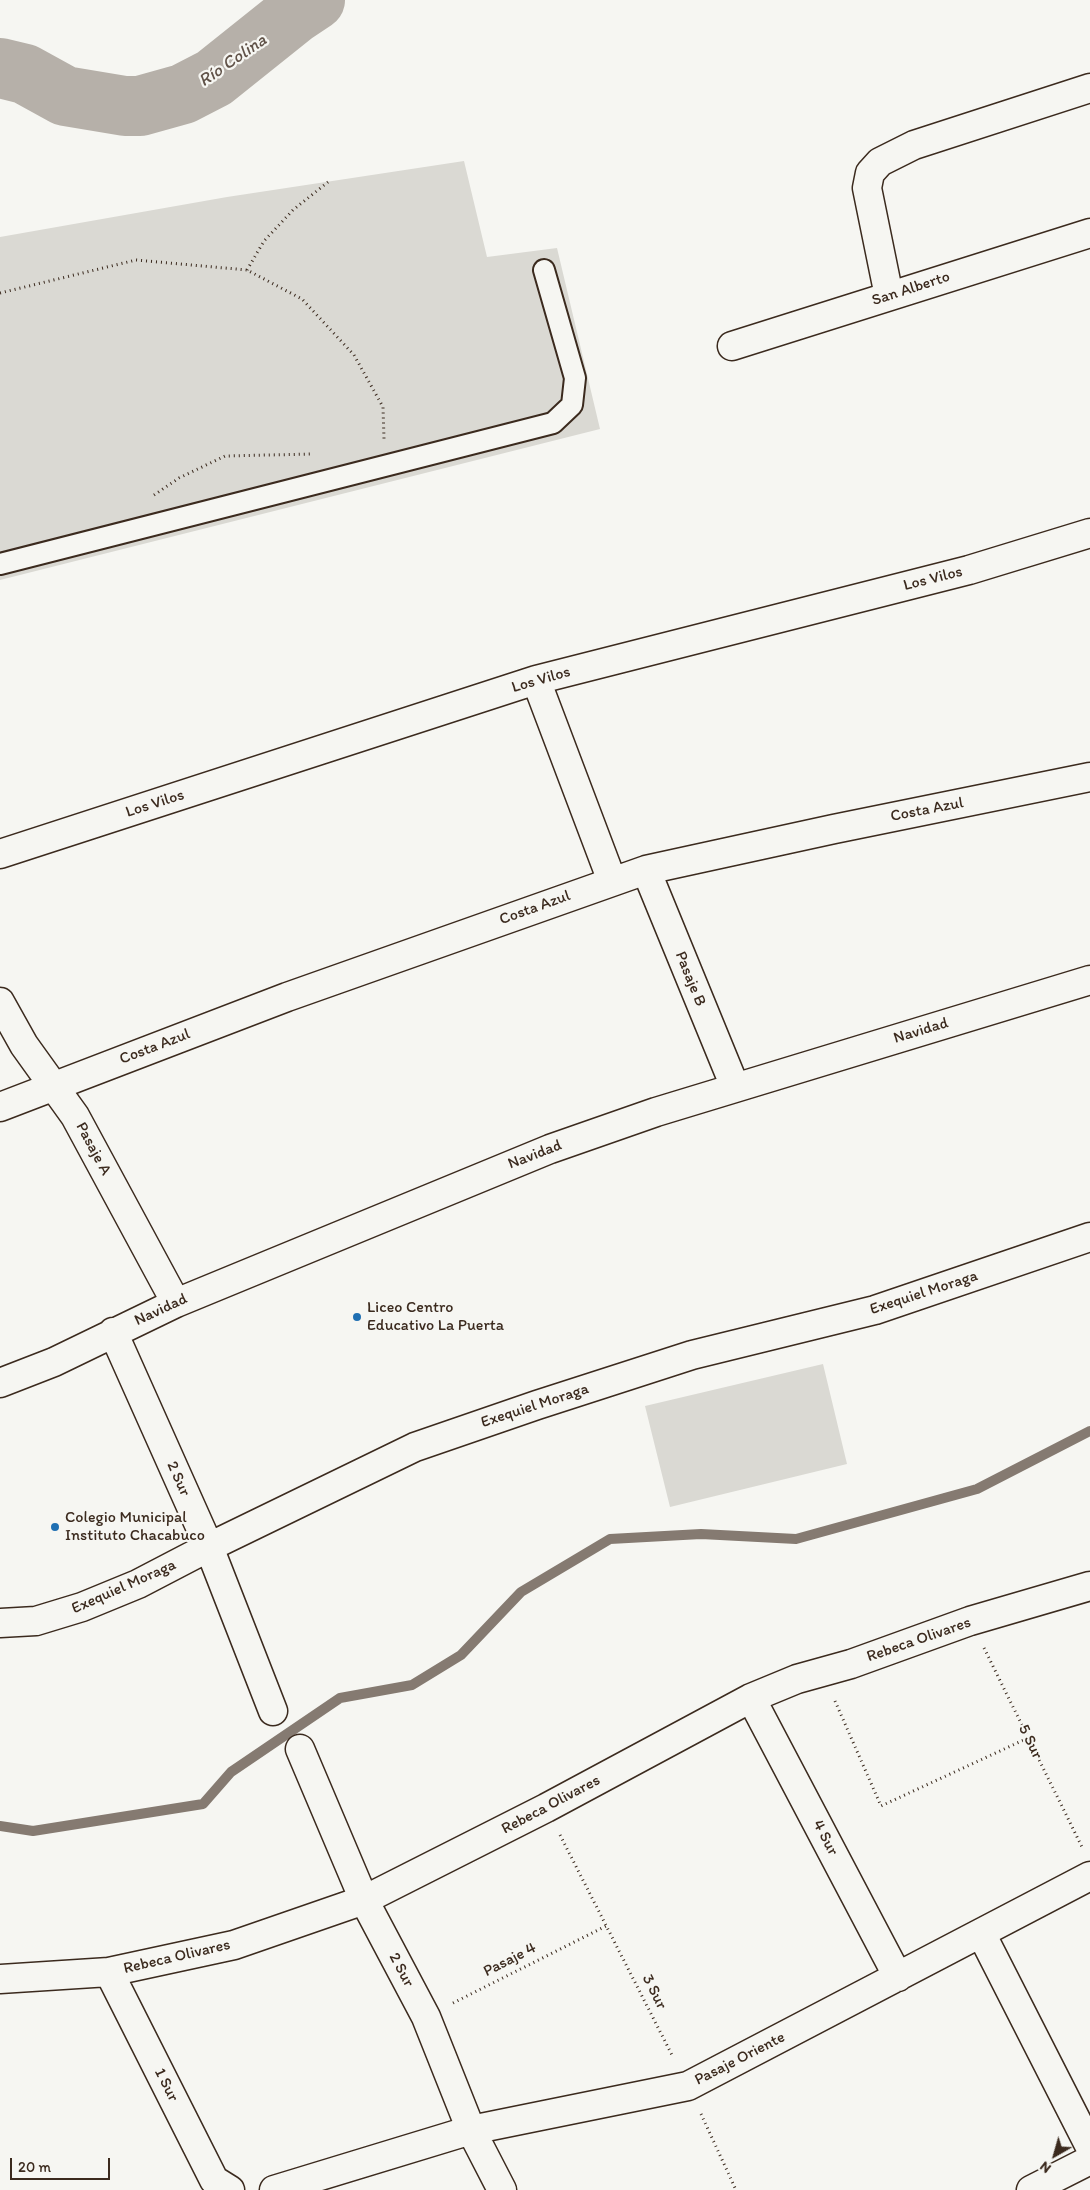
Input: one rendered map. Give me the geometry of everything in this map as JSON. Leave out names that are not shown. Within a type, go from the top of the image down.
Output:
[{"type":"street","points":[[889,296],[867,188],[870,173],[880,162],[914,146],[1090,88]]},
{"type":"street","name":"San Alberto","points":[[732,346],[1090,232]]},
{"type":"street","name":"Los Vilos","points":[[0,854],[536,680],[969,570],[1090,533]]},
{"type":"street","points":[[536,680],[612,881]]},
{"type":"street","name":"Costa Azul","points":[[0,1107],[52,1085],[287,998],[646,870],[834,829],[1090,777]]},
{"type":"street","name":"Pasaje B","points":[[646,870],[735,1087]]},
{"type":"street","name":"Navidad","points":[[0,1383],[36,1370],[176,1303],[550,1149],[735,1087],[1090,980]]},
{"type":"street","name":"Pasaje A","points":[[0,1002],[24,1046],[74,1116],[176,1303]]},
{"type":"street","name":"Exequiel Moraga","points":[[0,1623],[36,1621],[82,1608],[138,1584],[209,1547],[415,1447],[692,1355],[876,1310],[1090,1237]]},
{"type":"street","name":"2 Sur","points":[[113,1332],[209,1547],[273,1711]]},
{"type":"street","name":"Rebeca Olivares","points":[[0,1980],[109,1972],[234,1945],[364,1900],[546,1808],[751,1698],[797,1679],[970,1621],[1090,1586]]},
{"type":"street","name":"4 Sur","points":[[751,1698],[898,1977]]},
{"type":"street","name":"2 Sur","points":[[300,1750],[364,1900],[426,2016],[471,2130],[502,2190]]},
{"type":"street","name":"Pasaje Oriente","points":[[274,2190],[471,2130],[688,2086],[981,1933],[1088,1866]]},
{"type":"street","points":[[981,1933],[1090,2147]]},
{"type":"street","name":"1 Sur","points":[[109,1972],[214,2180],[230,2190]]},
{"type":"street","points":[[1031,2190],[1090,2160]]},
{"type":"lane","points":[[0,564],[553,422],[572,405],[575,378],[544,270]]},
{"type":"path","points":[[248,270],[264,241],[293,210],[328,182]]},
{"type":"path","points":[[0,293],[136,260],[248,270],[302,300],[354,355],[383,407],[384,443]]},
{"type":"path","points":[[146,500],[179,478],[225,456],[320,454]]},
{"type":"path","name":"5 Sur","points":[[970,1621],[1088,1866]]},
{"type":"path","points":[[822,1672],[882,1806],[1028,1738]]},
{"type":"path","name":"3 Sur","points":[[546,1808],[688,2086],[736,2190]]},
{"type":"path","name":"Pasaje 4","points":[[426,2016],[606,1926]]},
{"type":"shaded area","points":[[464,161],[487,257],[557,248],[600,429],[0,580],[0,237],[227,197]]},
{"type":"shaded area","points":[[823,1364],[847,1464],[670,1507],[645,1406]]},
{"type":"waterway","name":"Río Colina","points":[[0,68],[25,74],[65,96],[125,106],[140,106],[183,94],[214,78],[294,14],[315,0]]},
{"type":"waterway","points":[[0,1826],[33,1831],[203,1804],[231,1772],[340,1698],[412,1685],[461,1655],[521,1592],[610,1539],[701,1534],[796,1539],[977,1489],[1090,1431]]},
{"type":"place","name":"Liceo Centro Educativo La Puerta","points":[[357,1317]]},
{"type":"place","name":"Colegio Municipal Instituto Chacabuco","points":[[55,1527]]}]
